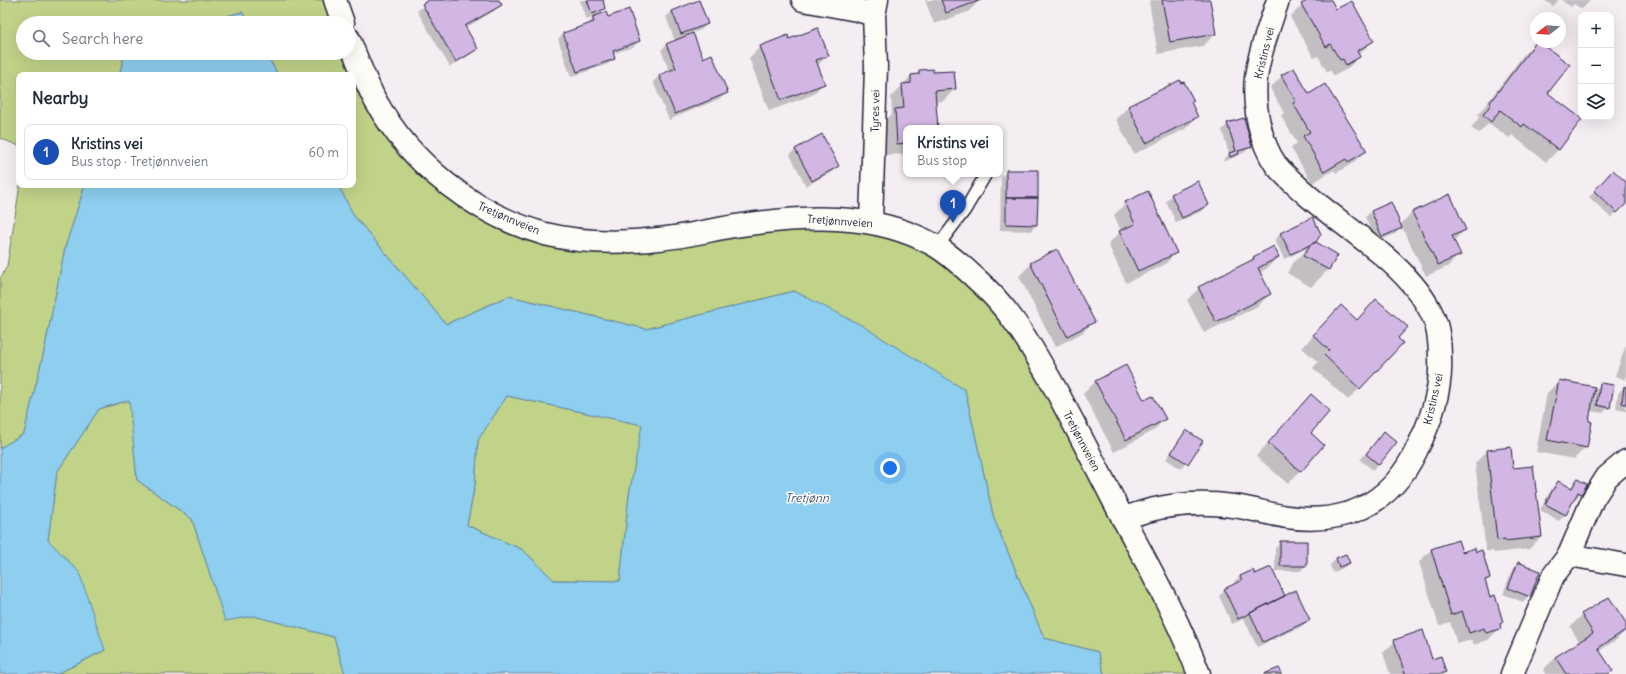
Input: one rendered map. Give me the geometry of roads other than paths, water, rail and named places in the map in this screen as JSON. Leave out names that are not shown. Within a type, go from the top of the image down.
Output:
[{"type":"street","points":[[335,0],[341,16]]},
{"type":"street","points":[[803,0],[858,10],[876,8]]},
{"type":"street","name":"Kristins vei","points":[[1123,519],[1139,512],[1189,504],[1232,506],[1295,518],[1333,518],[1352,513],[1366,507],[1397,480],[1412,459],[1424,437],[1430,419],[1439,385],[1441,365],[1440,342],[1436,325],[1430,310],[1410,282],[1396,268],[1373,247],[1317,204],[1283,173],[1272,158],[1260,129],[1256,78],[1264,43],[1278,0]]},
{"type":"street","name":"Tyres vei","points":[[871,222],[876,67],[876,8]]},
{"type":"street","name":"Tretjønnveien","points":[[356,57],[376,100],[411,150],[430,170],[470,201],[524,227],[546,234],[571,239],[611,241],[657,239],[793,219],[824,218],[871,222],[914,235],[937,247],[956,261],[996,296],[1024,334],[1069,415],[1174,617],[1199,674]]},
{"type":"street","points":[[1512,674],[1553,576],[1569,555],[1593,499],[1607,477],[1626,461]]},
{"type":"street","points":[[1569,555],[1626,565]]},
{"type":"lane","points":[[937,247],[965,210],[984,177]]},
{"type":"water","points":[[242,12],[245,16],[227,16]]},
{"type":"water","points":[[123,60],[270,60],[276,72],[120,72]]},
{"type":"water","name":"Tretjønn","points":[[84,188],[340,188],[354,216],[446,324],[509,296],[646,329],[794,291],[861,325],[965,390],[994,519],[1044,638],[1098,652],[1104,674],[345,674],[334,637],[254,616],[225,621],[192,519],[137,480],[129,400],[99,409],[57,472],[48,540],[79,572],[105,650],[57,674],[0,674],[0,448],[24,434],[45,347],[65,248]],"holes":[[[507,396],[642,425],[629,495],[620,581],[554,580],[523,550],[467,525],[475,484],[478,440]]]},
{"type":"place","name":"Kristins vei","points":[[953,223]]}]
